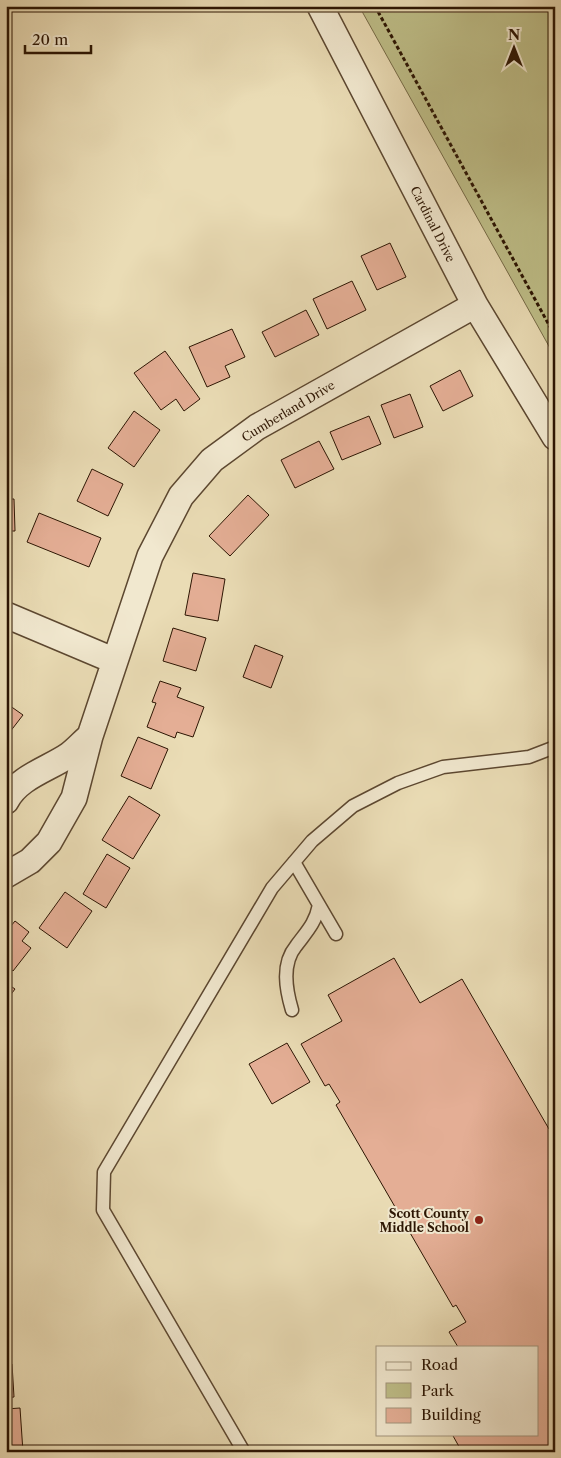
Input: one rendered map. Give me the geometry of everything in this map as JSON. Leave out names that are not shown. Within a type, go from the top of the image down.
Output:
[{"type":"street","name":"Cardinal Drive","points":[[320,6],[475,304],[555,437]]},
{"type":"street","name":"Cumberland Drive","points":[[6,875],[30,861],[49,842],[74,798],[90,736],[150,556],[181,496],[212,460],[257,427],[475,304]]},
{"type":"street","points":[[6,615],[115,661]]},
{"type":"street","name":"Cumberland Drive","points":[[6,801],[9,794],[28,779],[70,755],[90,736]]},
{"type":"lane","points":[[244,1452],[103,1210],[104,1172],[272,888],[312,842],[353,806],[398,783],[443,767],[529,757],[555,746]]},
{"type":"lane","points":[[294,862],[336,934]]},
{"type":"lane","points":[[292,1010],[286,987],[287,970],[292,950],[313,924],[319,906]]},
{"type":"path","points":[[375,6],[555,336]]},
{"type":"green space","points":[[359,6],[555,6],[555,357]]},
{"type":"building","points":[[390,243],[406,277],[377,290],[361,256]]},
{"type":"building","points":[[352,281],[366,310],[327,329],[313,299]]},
{"type":"building","points":[[306,310],[319,335],[275,357],[262,332]]},
{"type":"building","points":[[232,329],[245,357],[225,366],[230,377],[207,387],[189,347]]},
{"type":"building","points":[[165,351],[200,399],[184,411],[176,399],[161,410],[134,373]]},
{"type":"building","points":[[460,370],[473,396],[443,411],[430,386]]},
{"type":"building","points":[[410,394],[423,427],[394,438],[381,405]]},
{"type":"building","points":[[134,411],[160,430],[134,467],[108,448]]},
{"type":"building","points":[[369,416],[381,444],[342,460],[330,432]]},
{"type":"building","points":[[319,441],[334,469],[295,488],[281,460]]},
{"type":"building","points":[[92,469],[123,484],[108,516],[77,501]]},
{"type":"building","points":[[248,495],[269,515],[230,556],[209,536]]},
{"type":"building","points":[[6,499],[14,499],[15,531],[6,531]]},
{"type":"building","points":[[39,513],[101,538],[89,567],[27,542]]},
{"type":"building","points":[[193,573],[225,579],[218,621],[185,615]]},
{"type":"building","points":[[173,628],[206,638],[196,671],[163,661]]},
{"type":"building","points":[[255,645],[283,656],[271,688],[243,677]]},
{"type":"building","points":[[160,681],[181,688],[177,697],[204,707],[193,737],[177,732],[175,738],[147,727],[156,703],[152,702]]},
{"type":"building","points":[[6,703],[23,715],[6,737]]},
{"type":"building","points":[[138,737],[168,749],[151,789],[121,776]]},
{"type":"building","points":[[129,796],[160,815],[133,859],[102,840]]},
{"type":"building","points":[[107,854],[130,868],[106,908],[83,894]]},
{"type":"building","points":[[65,892],[92,911],[67,948],[39,928]]},
{"type":"building","points":[[15,921],[29,932],[22,941],[31,948],[13,971],[6,966],[6,932]]},
{"type":"building","name":"Scott County Middle School","points":[[394,958],[420,1003],[462,979],[549,1129],[555,1125],[555,1452],[492,1452],[490,1449],[486,1452],[462,1452],[453,1436],[538,1436],[538,1346],[457,1346],[449,1332],[466,1322],[456,1305],[453,1307],[336,1105],[340,1102],[329,1084],[325,1086],[301,1044],[342,1021],[328,995]]},
{"type":"building","points":[[6,983],[15,989],[6,1001]]},
{"type":"building","points":[[287,1043],[310,1082],[272,1104],[249,1064]]},
{"type":"building","points":[[12,1364],[14,1397],[6,1398],[6,1365]]},
{"type":"building","points":[[20,1408],[23,1452],[6,1452],[6,1409]]},
{"type":"place","name":"Scott County Middle School","points":[[479,1220]]}]
